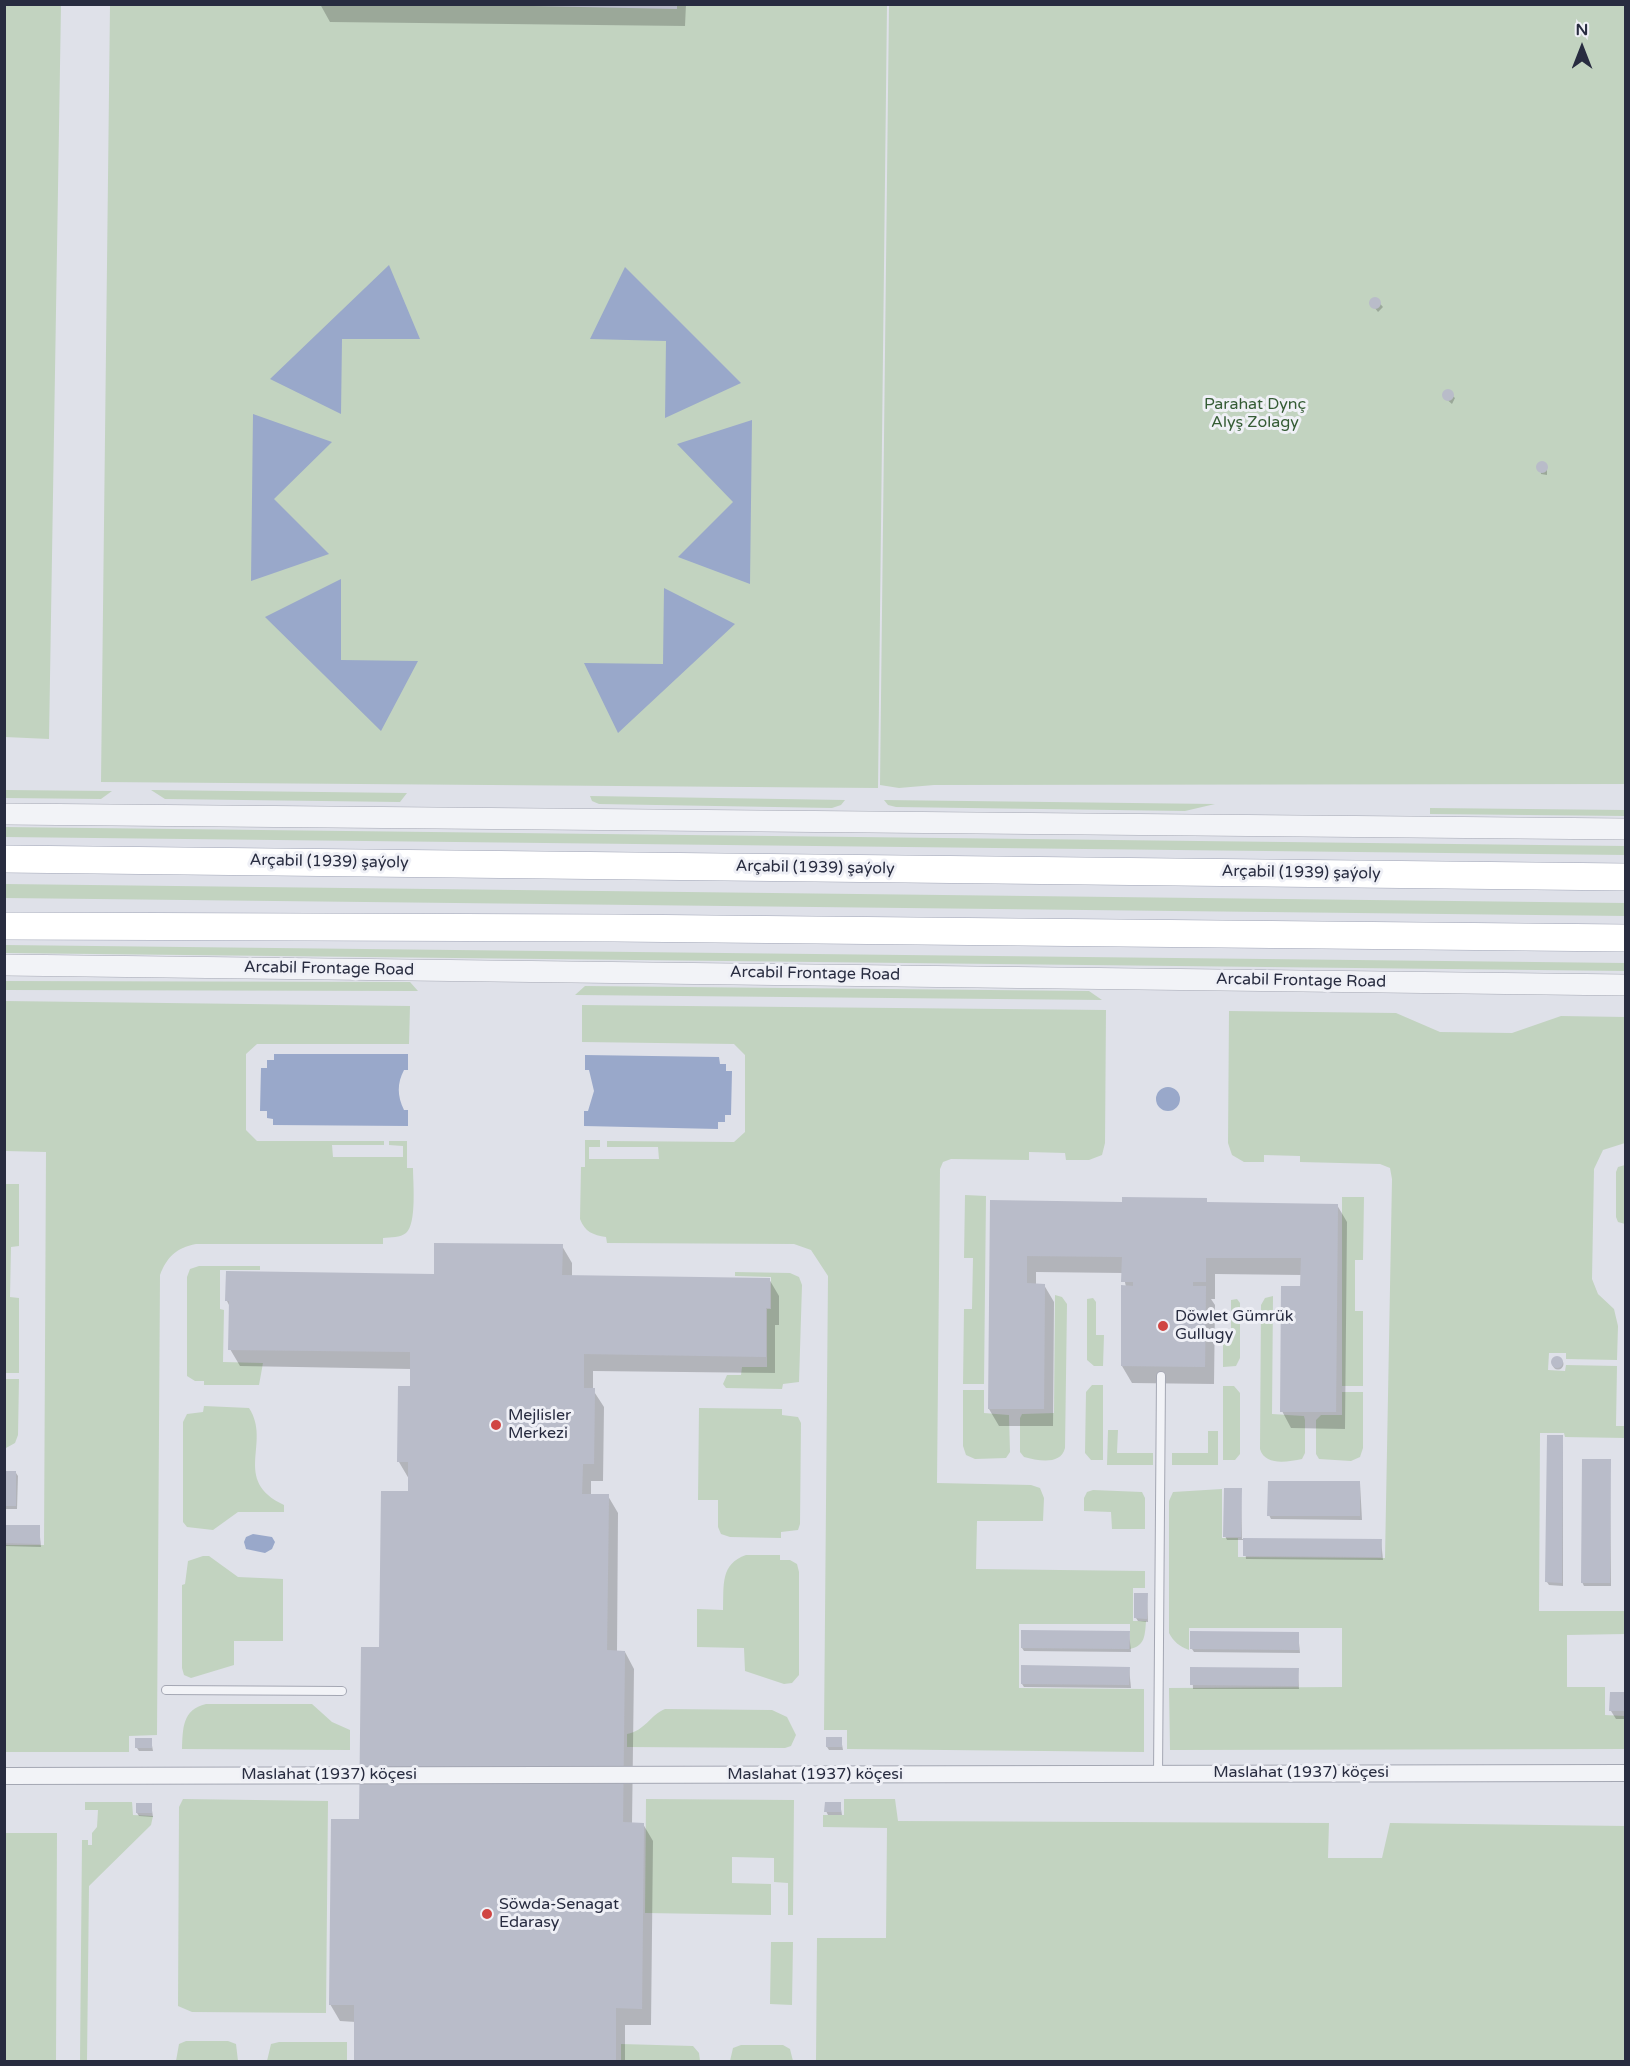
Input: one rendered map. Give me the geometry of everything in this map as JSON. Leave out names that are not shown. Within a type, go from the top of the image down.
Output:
[{"type":"main road","name":"Arçabil (1939) şaýoly","points":[[4,859],[1626,877]]},
{"type":"main road","points":[[4,926],[626,928],[1626,938]]},
{"type":"street","points":[[4,814],[1626,829]]},
{"type":"street","name":"Arcabil Frontage Road","points":[[4,965],[1626,985]]},
{"type":"street","name":"Maslahat (1937) köçesi","points":[[4,1776],[1626,1773]]},
{"type":"lane","points":[[1158,1774],[1161,1376]]},
{"type":"lane","points":[[166,1690],[342,1691]]},
{"type":"green space","points":[[5,4],[61,5],[49,739],[5,737]]},
{"type":"green space","points":[[110,5],[887,5],[878,788],[101,782]]},
{"type":"green space","name":"Parahat Dynç Alyş Zolagy","points":[[889,5],[1625,5],[1625,784],[934,785],[899,788],[880,785]]},
{"type":"green space","points":[[5,790],[112,791],[101,799],[5,798]]},
{"type":"green space","points":[[151,790],[407,793],[400,802],[165,799]]},
{"type":"green space","points":[[590,796],[845,800],[841,805],[832,808],[599,804],[592,801]]},
{"type":"green space","points":[[884,800],[1215,804],[1185,811],[896,807],[888,805]]},
{"type":"green space","points":[[1430,808],[1625,810],[1626,816],[1430,814]]},
{"type":"green space","points":[[5,827],[1625,846],[1626,855],[5,837]]},
{"type":"green space","points":[[5,884],[1625,903],[1626,916],[5,898]]},
{"type":"green space","points":[[5,945],[1625,963],[1626,971],[5,953]]},
{"type":"green space","points":[[5,981],[410,982],[418,991],[5,990]]},
{"type":"green space","points":[[585,986],[1089,991],[1102,1000],[575,995]]},
{"type":"green space","points":[[5,1001],[410,1006],[409,1044],[257,1044],[246,1054],[246,1130],[257,1141],[384,1141],[384,1145],[332,1145],[333,1157],[403,1157],[403,1146],[389,1145],[389,1141],[407,1141],[407,1168],[413,1168],[414,1202],[412,1221],[406,1233],[398,1237],[383,1238],[383,1244],[196,1244],[173,1254],[160,1275],[157,1735],[129,1736],[129,1752],[5,1752],[5,1545],[44,1545],[46,1152],[5,1151]]},
{"type":"green space","points":[[582,1005],[1106,1010],[1105,1143],[1102,1155],[1089,1160],[1066,1160],[1065,1153],[1029,1152],[1029,1160],[951,1159],[943,1162],[940,1169],[937,1483],[1031,1485],[1040,1488],[1044,1498],[1043,1521],[977,1521],[976,1569],[1145,1571],[1145,1588],[1133,1588],[1133,1621],[1146,1621],[1143,1639],[1135,1648],[1130,1649],[1130,1624],[1019,1624],[1019,1688],[1144,1689],[1144,1752],[847,1749],[847,1730],[824,1730],[828,1276],[811,1250],[794,1244],[607,1243],[606,1237],[593,1234],[584,1227],[580,1219],[581,1167],[585,1167],[585,1140],[600,1140],[600,1147],[589,1147],[589,1159],[659,1159],[658,1147],[607,1147],[607,1141],[734,1142],[745,1132],[745,1055],[734,1044],[582,1042]]},
{"type":"green space","points":[[1229,1011],[1396,1013],[1440,1032],[1512,1033],[1561,1016],[1625,1017],[1625,1143],[1603,1150],[1594,1169],[1592,1279],[1598,1294],[1614,1309],[1618,1326],[1617,1360],[1566,1359],[1566,1353],[1549,1353],[1548,1370],[1565,1371],[1566,1365],[1617,1366],[1616,1426],[1625,1426],[1625,1438],[1565,1437],[1564,1433],[1540,1433],[1539,1611],[1625,1611],[1625,1634],[1567,1635],[1567,1687],[1605,1687],[1605,1715],[1625,1716],[1625,1749],[1170,1750],[1169,1688],[1342,1687],[1342,1628],[1189,1628],[1189,1650],[1175,1641],[1169,1633],[1169,1501],[1173,1492],[1222,1489],[1222,1538],[1238,1538],[1238,1557],[1385,1558],[1392,1179],[1390,1168],[1380,1164],[1300,1162],[1300,1156],[1264,1155],[1264,1162],[1244,1162],[1232,1155],[1228,1143]]},
{"type":"green space","points":[[1625,1165],[1625,1224],[1618,1222],[1616,1217],[1616,1172],[1618,1167]]},
{"type":"green space","points":[[5,1184],[19,1184],[19,1246],[11,1247],[10,1297],[19,1298],[19,1373],[5,1373]]},
{"type":"green space","points":[[965,1195],[986,1196],[984,1384],[963,1384],[964,1309],[972,1309],[973,1258],[964,1258]]},
{"type":"green space","points":[[1342,1197],[1364,1197],[1363,1260],[1355,1260],[1355,1311],[1363,1311],[1363,1386],[1342,1386]]},
{"type":"green space","points":[[199,1266],[260,1266],[260,1270],[220,1270],[220,1309],[224,1310],[223,1362],[263,1363],[259,1385],[204,1385],[204,1381],[195,1381],[187,1376],[187,1277],[190,1269]]},
{"type":"green space","points":[[735,1272],[790,1273],[799,1277],[802,1285],[799,1382],[783,1384],[782,1389],[726,1388],[723,1384],[727,1375],[741,1375],[742,1367],[767,1367],[767,1309],[771,1309],[771,1277],[735,1276]]},
{"type":"green space","points":[[1055,1295],[1062,1297],[1067,1304],[1065,1448],[1059,1457],[1043,1460],[1024,1457],[1020,1452],[1020,1418],[1022,1414],[1054,1413]]},
{"type":"green space","points":[[1273,1296],[1272,1414],[1304,1416],[1305,1420],[1305,1453],[1302,1459],[1283,1462],[1267,1458],[1260,1449],[1261,1305],[1265,1298]]},
{"type":"green space","points":[[1093,1298],[1096,1302],[1096,1335],[1104,1335],[1103,1366],[1094,1366],[1087,1360],[1087,1299]]},
{"type":"green space","points":[[1237,1299],[1240,1303],[1240,1358],[1236,1366],[1223,1367],[1223,1335],[1231,1335],[1231,1300]]},
{"type":"green space","points":[[5,1379],[19,1379],[18,1435],[15,1443],[6,1448]]},
{"type":"green space","points":[[1092,1385],[1103,1385],[1103,1460],[1091,1460],[1085,1453],[1086,1392]]},
{"type":"green space","points":[[1223,1386],[1234,1386],[1240,1393],[1240,1454],[1235,1460],[1223,1460]]},
{"type":"green space","points":[[963,1390],[984,1390],[984,1413],[1009,1415],[1010,1452],[1006,1458],[975,1459],[966,1455],[963,1446]]},
{"type":"green space","points":[[1342,1392],[1363,1392],[1363,1448],[1360,1457],[1351,1461],[1319,1459],[1316,1454],[1316,1420],[1321,1415],[1342,1415]]},
{"type":"green space","points":[[204,1406],[249,1408],[255,1421],[257,1434],[255,1460],[259,1484],[268,1495],[284,1505],[284,1512],[238,1512],[213,1530],[187,1527],[183,1522],[183,1422],[187,1414],[203,1412]]},
{"type":"green space","points":[[699,1408],[782,1409],[782,1415],[798,1417],[801,1423],[800,1524],[798,1530],[781,1532],[781,1538],[730,1537],[721,1534],[718,1527],[718,1500],[698,1500]]},
{"type":"green space","points":[[1108,1430],[1118,1430],[1117,1453],[1153,1453],[1153,1465],[1107,1465]]},
{"type":"green space","points":[[1208,1431],[1218,1431],[1218,1465],[1172,1465],[1172,1453],[1208,1453]]},
{"type":"green space","points":[[1093,1490],[1142,1492],[1145,1498],[1145,1529],[1112,1529],[1111,1512],[1084,1511],[1084,1498],[1087,1492]]},
{"type":"green space","points":[[746,1555],[780,1555],[780,1560],[790,1560],[797,1564],[799,1572],[799,1675],[792,1683],[784,1684],[745,1671],[744,1648],[697,1647],[697,1609],[723,1610],[725,1576],[732,1564]]},
{"type":"green space","points":[[209,1556],[238,1577],[283,1579],[283,1641],[234,1641],[234,1665],[191,1678],[184,1675],[182,1668],[182,1585],[185,1584],[188,1561]]},
{"type":"green space","points":[[206,1704],[312,1704],[332,1722],[350,1730],[350,1750],[182,1749],[185,1721],[188,1715]]},
{"type":"green space","points":[[665,1709],[772,1710],[787,1717],[796,1735],[791,1746],[785,1748],[627,1747],[627,1734],[638,1730]]},
{"type":"green space","points":[[183,1799],[328,1801],[326,2013],[192,2012],[178,2006],[179,1807]]},
{"type":"green space","points":[[646,1799],[794,1800],[793,1915],[788,1915],[788,1883],[774,1882],[774,1858],[732,1857],[732,1883],[771,1884],[771,1915],[645,1913]]},
{"type":"green space","points":[[844,1799],[895,1799],[898,1821],[1329,1823],[1328,1858],[1382,1858],[1390,1823],[1625,1826],[1625,2061],[816,2061],[817,1938],[886,1938],[887,1828],[823,1827],[823,1815],[844,1815]]},
{"type":"green space","points":[[85,1802],[132,1802],[133,1815],[153,1816],[151,1825],[89,1886],[87,2061],[80,2062],[82,1840],[88,1840],[88,1845],[92,1845],[92,1833],[97,1827],[98,1810],[85,1810]]},
{"type":"green space","points":[[5,1833],[57,1833],[56,2061],[5,2061]]},
{"type":"green space","points":[[771,1942],[793,1942],[792,2005],[770,2004]]},
{"type":"green space","points":[[186,2041],[228,2041],[236,2044],[238,2061],[176,2061],[179,2044]]},
{"type":"green space","points":[[347,2042],[347,2061],[267,2061],[271,2044]]},
{"type":"green space","points":[[621,2044],[693,2046],[699,2053],[700,2061],[621,2061]]},
{"type":"green space","points":[[741,2045],[783,2045],[790,2049],[793,2061],[730,2061],[733,2048]]},
{"type":"water","points":[[389,265],[420,339],[342,339],[341,414],[270,379]]},
{"type":"water","points":[[625,267],[741,383],[665,418],[666,341],[590,339]]},
{"type":"water","points":[[253,414],[332,442],[274,499],[329,554],[251,581]]},
{"type":"water","points":[[752,420],[750,584],[678,557],[733,502],[677,444]]},
{"type":"water","points":[[341,579],[341,660],[418,661],[381,731],[265,617]]},
{"type":"water","points":[[664,588],[735,624],[618,733],[584,663],[663,664]]},
{"type":"water","points":[[274,1054],[408,1054],[408,1070],[404,1070],[399,1090],[404,1110],[408,1110],[408,1126],[273,1125],[273,1119],[267,1118],[267,1111],[260,1111],[261,1068],[267,1068],[267,1060],[274,1060]]},
{"type":"water","points":[[585,1055],[719,1057],[720,1064],[726,1064],[726,1071],[732,1071],[731,1115],[725,1115],[725,1122],[718,1122],[718,1129],[584,1126],[584,1111],[588,1111],[594,1091],[589,1070],[585,1070]]},
{"type":"water","points":[[1168,1087],[1177,1090],[1180,1099],[1177,1108],[1168,1111],[1159,1108],[1156,1099],[1159,1090]]},
{"type":"water","points":[[253,1534],[272,1537],[275,1542],[272,1549],[265,1553],[246,1549],[244,1542],[246,1537]]},
{"type":"building","points":[[436,4],[677,4],[677,9]]},
{"type":"building","points":[[1377,297],[1381,303],[1377,309],[1373,309],[1369,301]]},
{"type":"building","points":[[1450,389],[1454,395],[1450,401],[1446,401],[1442,393]]},
{"type":"building","points":[[1544,461],[1548,467],[1544,473],[1540,473],[1536,465]]},
{"type":"building","name":"Döwlet Gümrük Gullugy","points":[[1122,1197],[1207,1198],[1207,1202],[1338,1204],[1336,1412],[1280,1412],[1281,1286],[1300,1286],[1301,1258],[1206,1258],[1206,1282],[1193,1282],[1193,1286],[1206,1286],[1205,1367],[1121,1366],[1121,1285],[1133,1286],[1133,1282],[1121,1282],[1122,1257],[1027,1256],[1027,1283],[1045,1284],[1044,1409],[988,1409],[990,1200],[1122,1202]]},
{"type":"building","points":[[434,1243],[563,1244],[562,1275],[770,1278],[770,1308],[766,1308],[766,1357],[584,1354],[584,1388],[595,1388],[594,1464],[583,1464],[582,1494],[609,1494],[607,1650],[625,1651],[623,1822],[644,1823],[642,2009],[616,2008],[616,2062],[354,2062],[354,2005],[329,2005],[331,1819],[359,1819],[361,1647],[379,1647],[381,1491],[408,1491],[408,1462],[397,1462],[398,1386],[410,1386],[410,1352],[228,1350],[229,1301],[225,1301],[226,1271],[434,1274]]},
{"type":"building","points":[[1559,1356],[1563,1362],[1559,1368],[1555,1368],[1551,1360]]},
{"type":"building","points":[[1547,1435],[1563,1435],[1562,1583],[1545,1582]]},
{"type":"building","points":[[1582,1459],[1611,1459],[1610,1583],[1581,1583]]},
{"type":"building","points":[[4,1471],[16,1471],[16,1506],[4,1506]]},
{"type":"building","points":[[1268,1481],[1360,1481],[1360,1516],[1267,1516]]},
{"type":"building","points":[[1224,1488],[1242,1488],[1241,1537],[1223,1537]]},
{"type":"building","points":[[4,1525],[40,1525],[40,1544],[4,1543]]},
{"type":"building","points":[[1243,1538],[1382,1539],[1381,1557],[1243,1556]]},
{"type":"building","points":[[1134,1593],[1148,1593],[1147,1619],[1134,1618]]},
{"type":"building","points":[[1021,1630],[1130,1631],[1129,1649],[1021,1648]]},
{"type":"building","points":[[1190,1631],[1299,1632],[1299,1650],[1190,1649]]},
{"type":"building","points":[[1021,1665],[1130,1667],[1129,1685],[1021,1684]]},
{"type":"building","points":[[1190,1667],[1299,1668],[1298,1686],[1190,1685]]},
{"type":"building","points":[[1610,1692],[1626,1692],[1626,1711],[1609,1711]]},
{"type":"building","points":[[826,1737],[842,1737],[842,1747],[826,1747]]},
{"type":"building","points":[[135,1738],[152,1738],[152,1748],[135,1748]]},
{"type":"building","points":[[825,1802],[841,1802],[841,1812],[824,1812]]},
{"type":"building","points":[[136,1803],[152,1803],[152,1813],[136,1813]]},
{"type":"place","name":"Döwlet Gümrük Gullugy","points":[[1163,1326]]},
{"type":"place","name":"Mejlisler Merkezi","points":[[496,1425]]},
{"type":"place","name":"Söwda-Senagat Edarasy","points":[[487,1914]]}]
